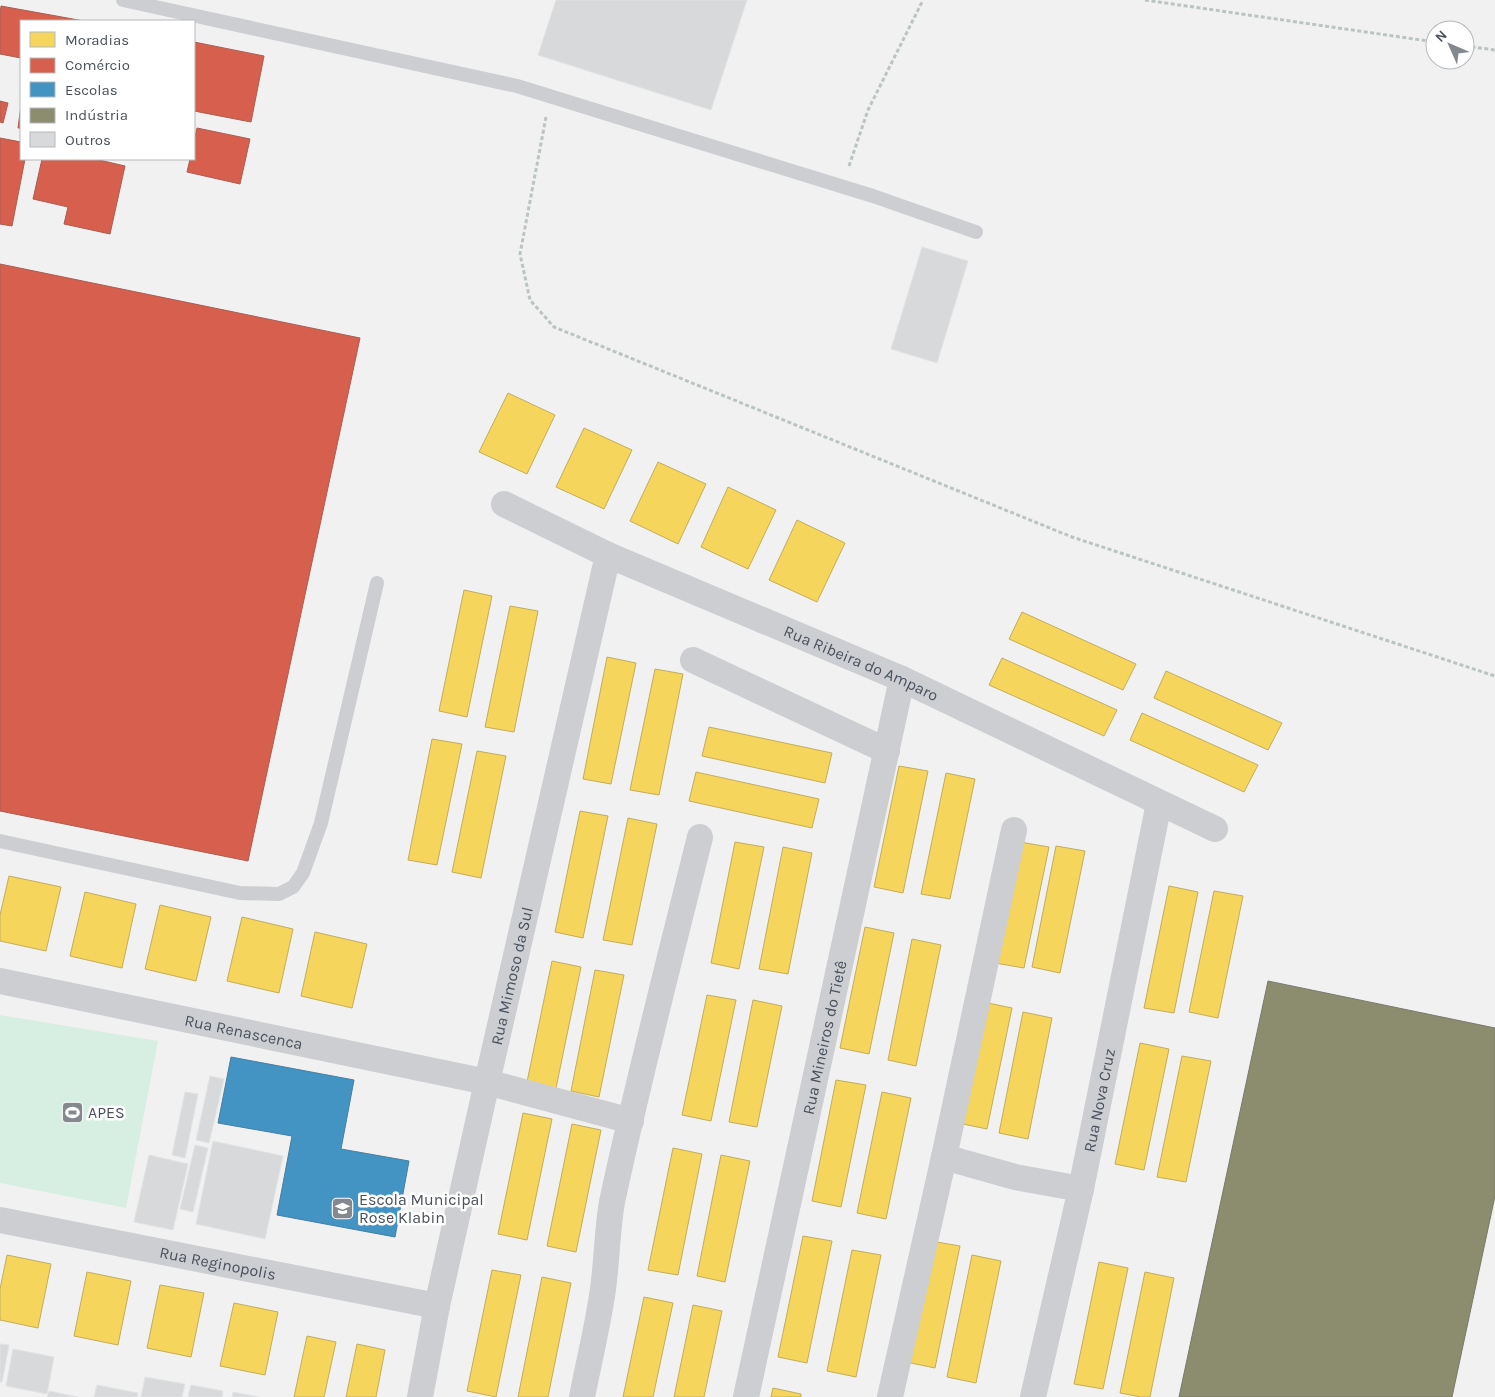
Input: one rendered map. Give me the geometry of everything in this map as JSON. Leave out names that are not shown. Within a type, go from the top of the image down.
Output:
[{"type":"street","name":"Rua Ribeira do Amparo","points":[[504,504],[608,555],[902,679],[1215,828]]},
{"type":"street","name":"Rua Mimoso da Sul","points":[[420,1397],[437,1306],[487,1082],[608,555]]},
{"type":"street","points":[[693,660],[887,751]]},
{"type":"street","name":"Rua Mineiros do Tietê","points":[[746,1397],[902,679]]},
{"type":"street","name":"Rua Nova Cruz","points":[[1033,1397],[1081,1189],[1159,803]]},
{"type":"street","points":[[890,1397],[1014,830]]},
{"type":"street","points":[[582,1397],[602,1298],[606,1269],[608,1226],[612,1204],[700,837]]},
{"type":"street","name":"Rua Renascenca","points":[[0,981],[487,1082],[631,1121]]},
{"type":"street","points":[[944,1157],[1015,1177],[1081,1189]]},
{"type":"street","name":"Rua Reginopolis","points":[[0,1220],[437,1306]]},
{"type":"lane","points":[[123,0],[518,86],[842,186],[976,232]]},
{"type":"lane","points":[[0,841],[240,892],[279,894],[293,887],[303,874],[321,823],[377,583]]},
{"type":"path","points":[[842,186],[868,110],[923,0]]},
{"type":"path","points":[[1146,0],[1425,41]]},
{"type":"path","points":[[1475,47],[1495,50]]},
{"type":"path","points":[[550,96],[520,254],[530,300],[554,327],[1072,537],[1495,676]]},
{"type":"green space","name":"APES","points":[[0,1015],[158,1041],[126,1208],[0,1183]]},
{"type":"building: Moradias","points":[[508,393],[555,415],[527,474],[479,452]]},
{"type":"building: Moradias","points":[[584,428],[632,450],[604,509],[556,487]]},
{"type":"building: Moradias","points":[[658,462],[706,484],[678,544],[630,521]]},
{"type":"building: Moradias","points":[[728,487],[776,510],[748,569],[701,547]]},
{"type":"building: Moradias","points":[[797,520],[845,543],[817,602],[769,580]]},
{"type":"building: Moradias","points":[[464,590],[492,596],[467,717],[439,711]]},
{"type":"building: Moradias","points":[[510,606],[538,611],[514,732],[485,727]]},
{"type":"building: Moradias","points":[[1022,612],[1136,664],[1123,690],[1009,639]]},
{"type":"building: Moradias","points":[[607,657],[636,663],[611,784],[583,779]]},
{"type":"building: Moradias","points":[[1002,658],[1117,710],[1104,736],[989,685]]},
{"type":"building: Moradias","points":[[655,669],[683,674],[659,795],[630,790]]},
{"type":"building: Moradias","points":[[1166,671],[1282,723],[1268,750],[1154,698]]},
{"type":"building: Moradias","points":[[1142,713],[1258,765],[1244,792],[1130,740]]},
{"type":"building: Moradias","points":[[709,727],[832,753],[825,783],[702,756]]},
{"type":"building: Moradias","points":[[432,739],[462,744],[437,865],[408,860]]},
{"type":"building: Moradias","points":[[477,751],[506,756],[481,878],[452,872]]},
{"type":"building: Moradias","points":[[899,766],[928,771],[903,893],[874,887]]},
{"type":"building: Moradias","points":[[696,772],[819,799],[812,828],[689,801]]},
{"type":"building: Moradias","points":[[946,773],[975,779],[950,899],[921,894]]},
{"type":"building: Moradias","points":[[580,811],[608,816],[583,938],[555,932]]},
{"type":"building: Moradias","points":[[628,818],[657,824],[632,945],[603,940]]},
{"type":"building: Moradias","points":[[735,842],[764,847],[739,969],[711,963]]},
{"type":"building: Moradias","points":[[1020,842],[1049,847],[1024,968],[995,963]]},
{"type":"building: Moradias","points":[[1056,846],[1085,851],[1060,973],[1032,967]]},
{"type":"building: Moradias","points":[[783,847],[812,853],[788,974],[759,969]]},
{"type":"building: Moradias","points":[[9,876],[61,887],[46,951],[0,941],[0,915]]},
{"type":"building: Moradias","points":[[1169,886],[1198,892],[1174,1013],[1144,1008]]},
{"type":"building: Moradias","points":[[1214,891],[1243,896],[1218,1018],[1189,1012]]},
{"type":"building: Moradias","points":[[85,892],[136,904],[122,968],[70,956]]},
{"type":"building: Moradias","points":[[160,905],[211,917],[196,981],[145,969]]},
{"type":"building: Moradias","points":[[242,917],[293,929],[279,993],[227,981]]},
{"type":"building: Moradias","points":[[865,927],[894,933],[869,1054],[840,1048]]},
{"type":"building: Moradias","points":[[315,932],[367,944],[352,1008],[301,996]]},
{"type":"building: Moradias","points":[[912,939],[941,945],[916,1066],[888,1060]]},
{"type":"building: Moradias","points":[[552,961],[581,967],[556,1088],[527,1082]]},
{"type":"building: Moradias","points":[[595,970],[624,975],[599,1097],[571,1091]]},
{"type":"building: Moradias","points":[[707,995],[736,1000],[711,1121],[682,1115]]},
{"type":"building: Moradias","points":[[753,1000],[782,1006],[757,1127],[729,1122]]},
{"type":"building: Moradias","points":[[983,1002],[1012,1008],[987,1129],[958,1123]]},
{"type":"building: Moradias","points":[[1023,1012],[1052,1018],[1028,1139],[999,1133]]},
{"type":"building: Moradias","points":[[1140,1043],[1169,1049],[1144,1170],[1115,1164]]},
{"type":"building: Moradias","points":[[1182,1056],[1211,1061],[1186,1182],[1157,1177]]},
{"type":"building: Moradias","points":[[836,1080],[866,1085],[841,1207],[812,1201]]},
{"type":"building: Moradias","points":[[882,1092],[911,1098],[886,1219],[857,1213]]},
{"type":"building: Moradias","points":[[523,1113],[552,1119],[527,1240],[498,1234]]},
{"type":"building: Moradias","points":[[572,1124],[601,1130],[576,1252],[547,1246]]},
{"type":"building: Moradias","points":[[673,1148],[702,1154],[678,1275],[648,1270]]},
{"type":"building: Moradias","points":[[721,1155],[750,1161],[725,1282],[697,1276]]},
{"type":"building: Moradias","points":[[803,1236],[832,1241],[807,1363],[778,1357]]},
{"type":"building: Moradias","points":[[931,1241],[960,1246],[935,1368],[906,1362]]},
{"type":"building: Moradias","points":[[852,1250],[881,1255],[856,1377],[827,1371]]},
{"type":"building: Moradias","points":[[7,1255],[51,1264],[38,1328],[0,1320],[0,1289]]},
{"type":"building: Moradias","points":[[972,1255],[1001,1261],[976,1383],[947,1377]]},
{"type":"building: Moradias","points":[[1099,1262],[1128,1268],[1103,1389],[1074,1384]]},
{"type":"building: Moradias","points":[[492,1270],[521,1275],[496,1397],[467,1391]]},
{"type":"building: Moradias","points":[[87,1272],[131,1281],[118,1345],[74,1336]]},
{"type":"building: Moradias","points":[[1145,1272],[1174,1278],[1150,1397],[1120,1393]]},
{"type":"building: Moradias","points":[[542,1277],[571,1283],[548,1397],[518,1397]]},
{"type":"building: Moradias","points":[[160,1285],[204,1293],[191,1357],[147,1348]]},
{"type":"building: Moradias","points":[[644,1297],[673,1303],[653,1397],[623,1397]]},
{"type":"building: Moradias","points":[[234,1303],[278,1312],[265,1375],[220,1366]]},
{"type":"building: Moradias","points":[[693,1305],[722,1311],[704,1397],[674,1397]]},
{"type":"building: Moradias","points":[[307,1336],[336,1342],[324,1397],[294,1397]]},
{"type":"building: Moradias","points":[[357,1344],[385,1350],[376,1397],[346,1397]]},
{"type":"building: Moradias","points":[[773,1388],[801,1394],[801,1397],[771,1397]]},
{"type":"building: Comércio","points":[[1,6],[78,20],[20,20],[20,58],[0,54]]},
{"type":"building: Comércio","points":[[195,42],[264,56],[251,122],[195,111]]},
{"type":"building: Comércio","points":[[0,101],[8,103],[3,123],[0,122]]},
{"type":"building: Comércio","points":[[197,128],[250,139],[240,184],[187,172],[190,160],[195,160]]},
{"type":"building: Comércio","points":[[0,138],[20,142],[20,160],[25,160],[12,226],[0,224]]},
{"type":"building: Comércio","points":[[42,160],[99,160],[125,166],[110,234],[64,224],[68,207],[33,199]]},
{"type":"building: Comércio","points":[[0,264],[360,338],[248,861],[0,811]]},
{"type":"building: Escolas","points":[[231,1057],[354,1080],[341,1149],[409,1161],[395,1237],[277,1215],[292,1136],[218,1123]]},
{"type":"building: Indústria","points":[[1268,981],[1495,1028],[1495,1196],[1452,1397],[1179,1397]]},
{"type":"building: Outros","points":[[556,0],[747,0],[711,110],[538,55]]},
{"type":"building: Outros","points":[[922,247],[968,261],[937,363],[891,349]]},
{"type":"building: Outros","points":[[210,1076],[224,1079],[209,1143],[196,1140]]},
{"type":"building: Outros","points":[[185,1092],[198,1094],[185,1158],[172,1155]]},
{"type":"building: Outros","points":[[213,1141],[283,1156],[265,1239],[196,1224]]},
{"type":"building: Outros","points":[[195,1145],[208,1148],[193,1212],[180,1209]]},
{"type":"building: Outros","points":[[149,1155],[188,1164],[173,1230],[134,1222]]},
{"type":"building: Outros","points":[[0,1344],[9,1345],[2,1382],[0,1382]]},
{"type":"building: Outros","points":[[13,1349],[54,1357],[47,1394],[6,1386]]},
{"type":"building: Outros","points":[[145,1377],[185,1384],[182,1397],[141,1397]]},
{"type":"building: Outros","points":[[97,1385],[138,1393],[137,1397],[94,1397]]},
{"type":"building: Outros","points":[[191,1385],[223,1391],[222,1397],[188,1397]]},
{"type":"building: Outros","points":[[49,1391],[78,1397],[47,1397]]},
{"type":"building: Outros","points":[[233,1392],[259,1397],[232,1397]]},
{"type":"place","name":"APES","points":[[72,1112]]},
{"type":"place","name":"Escola Municipal Rose Klabin","points":[[343,1208]]}]
